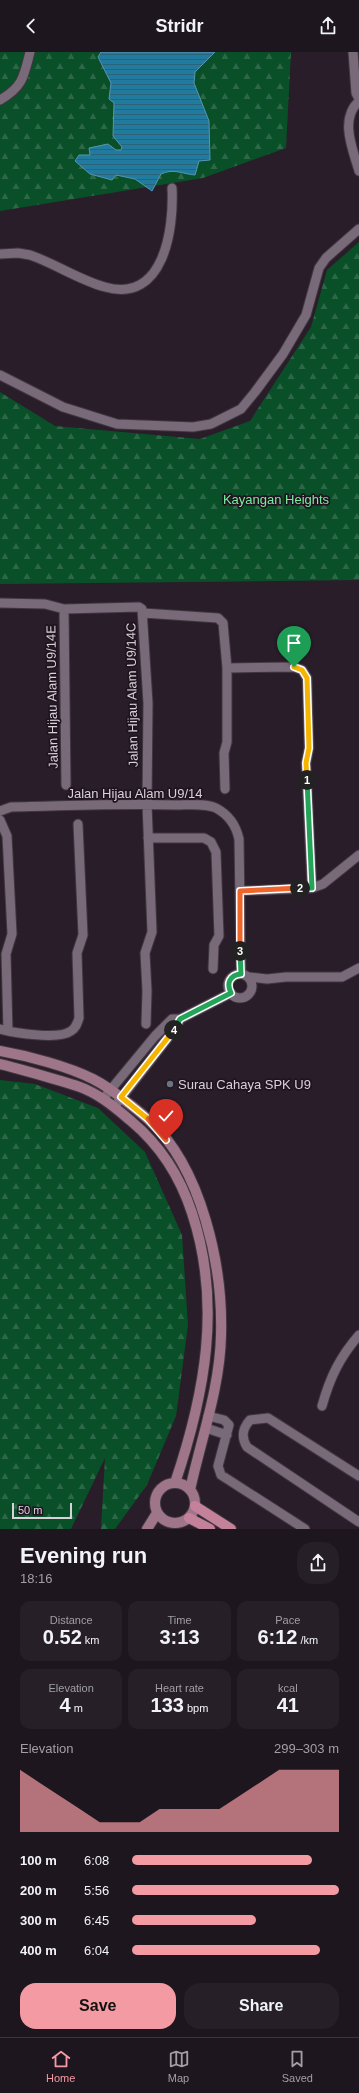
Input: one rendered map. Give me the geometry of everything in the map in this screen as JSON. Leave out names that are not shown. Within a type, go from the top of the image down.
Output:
[{"type":"main road","points":[[195,1506],[231,1529]]},
{"type":"main road","points":[[189,1518],[210,1529]]},
{"type":"street","points":[[0,100],[18,88],[24,77],[30,52]]},
{"type":"street","points":[[353,52],[356,93],[359,100],[351,115],[348,126],[359,171]]},
{"type":"street","points":[[0,254],[18,253],[30,255],[106,288],[120,290],[132,288],[146,282],[154,274],[161,262],[172,222],[172,188]]},
{"type":"street","points":[[0,375],[63,407],[117,424],[193,427],[211,424],[240,408],[255,392],[283,354],[306,315],[319,268],[326,258],[359,228]]},
{"type":"street","points":[[0,603],[45,604],[64,609],[139,607],[143,611],[218,618],[223,623],[227,668],[227,742],[224,754],[225,789]]},
{"type":"street","name":"Jalan Hijau Alam U9/14E","points":[[64,609],[66,784]]},
{"type":"street","name":"Jalan Hijau Alam U9/14C","points":[[143,611],[149,740],[147,751],[147,804],[152,932],[145,953],[147,991],[146,1024]]},
{"type":"street","points":[[227,668],[294,667],[302,670],[307,678],[309,748],[306,763],[312,888]]},
{"type":"street","name":"Jalan Hijau Alam U9/14","points":[[0,811],[11,807],[147,804],[204,806],[215,808],[229,817],[236,827],[239,839],[240,891],[245,975]]},
{"type":"street","points":[[0,820],[7,836],[12,934],[6,954],[4,1030],[22,1034],[62,1035],[71,1032],[77,1026],[79,1018],[77,953],[83,935],[78,824]]},
{"type":"street","points":[[148,838],[204,838],[211,842],[216,852],[219,936],[214,945],[213,969]]},
{"type":"street","points":[[240,891],[312,888],[323,884],[359,855]]},
{"type":"street","points":[[267,979],[257,985],[247,995],[240,998],[231,993],[228,987],[230,979],[237,974],[267,979],[286,977],[342,977],[359,968]]},
{"type":"street","points":[[245,975],[252,984],[250,992]]},
{"type":"street","points":[[103,1099],[109,1089],[172,1019],[180,1019],[231,993]]},
{"type":"street","points":[[114,1107],[177,1026],[180,1019]]},
{"type":"street","points":[[0,1051],[27,1056],[93,1079],[121,1097],[150,1120],[166,1140],[179,1158],[198,1196],[217,1265],[221,1337],[206,1428],[190,1490]]},
{"type":"street","points":[[0,1064],[87,1089],[103,1099],[145,1133],[165,1156],[180,1182],[201,1241],[209,1298],[204,1369],[194,1424],[175,1483]]},
{"type":"street","points":[[322,1406],[334,1370],[343,1354],[359,1335]]},
{"type":"street","points":[[208,1416],[227,1421],[229,1425],[218,1466],[221,1475],[304,1529]]},
{"type":"street","points":[[359,1476],[268,1418],[250,1420],[245,1425],[243,1440],[247,1447],[359,1522]]},
{"type":"street","points":[[206,1428],[227,1435]]},
{"type":"street","points":[[175,1483],[184,1485],[190,1490],[194,1498],[195,1506],[189,1518],[181,1523],[164,1525],[157,1513],[154,1503],[157,1493],[165,1485],[175,1483]]},
{"type":"street","points":[[147,1529],[157,1513]]},
{"type":"green space","points":[[0,52],[291,52],[286,148],[203,178],[0,211]]},
{"type":"green space","name":"Kayangan Heights","points":[[359,242],[359,580],[0,584],[0,392],[55,426],[200,439],[250,421],[311,327],[327,270]]},
{"type":"green space","points":[[0,1080],[35,1084],[98,1108],[145,1152],[182,1235],[188,1325],[176,1416],[147,1485],[115,1529],[101,1529],[105,1458],[71,1529],[0,1529]]},
{"type":"water","points":[[101,52],[215,52],[195,72],[194,83],[209,121],[210,160],[199,161],[195,175],[174,171],[166,172],[161,174],[152,191],[135,179],[116,175],[112,180],[90,174],[75,161],[79,155],[90,155],[89,148],[108,144],[116,150],[121,150],[122,147],[113,136],[114,103],[109,99],[111,83],[98,57]]},
{"type":"place","name":"Surau Cahaya SPK U9","points":[[170,1084]]},
{"type":"route","points":[[166,1140],[150,1120],[121,1097],[177,1026],[180,1019],[191,1012],[231,993],[228,987],[230,979],[237,974],[241,974],[240,891],[312,888],[306,763],[309,748],[307,678],[302,670],[294,667]]}]
